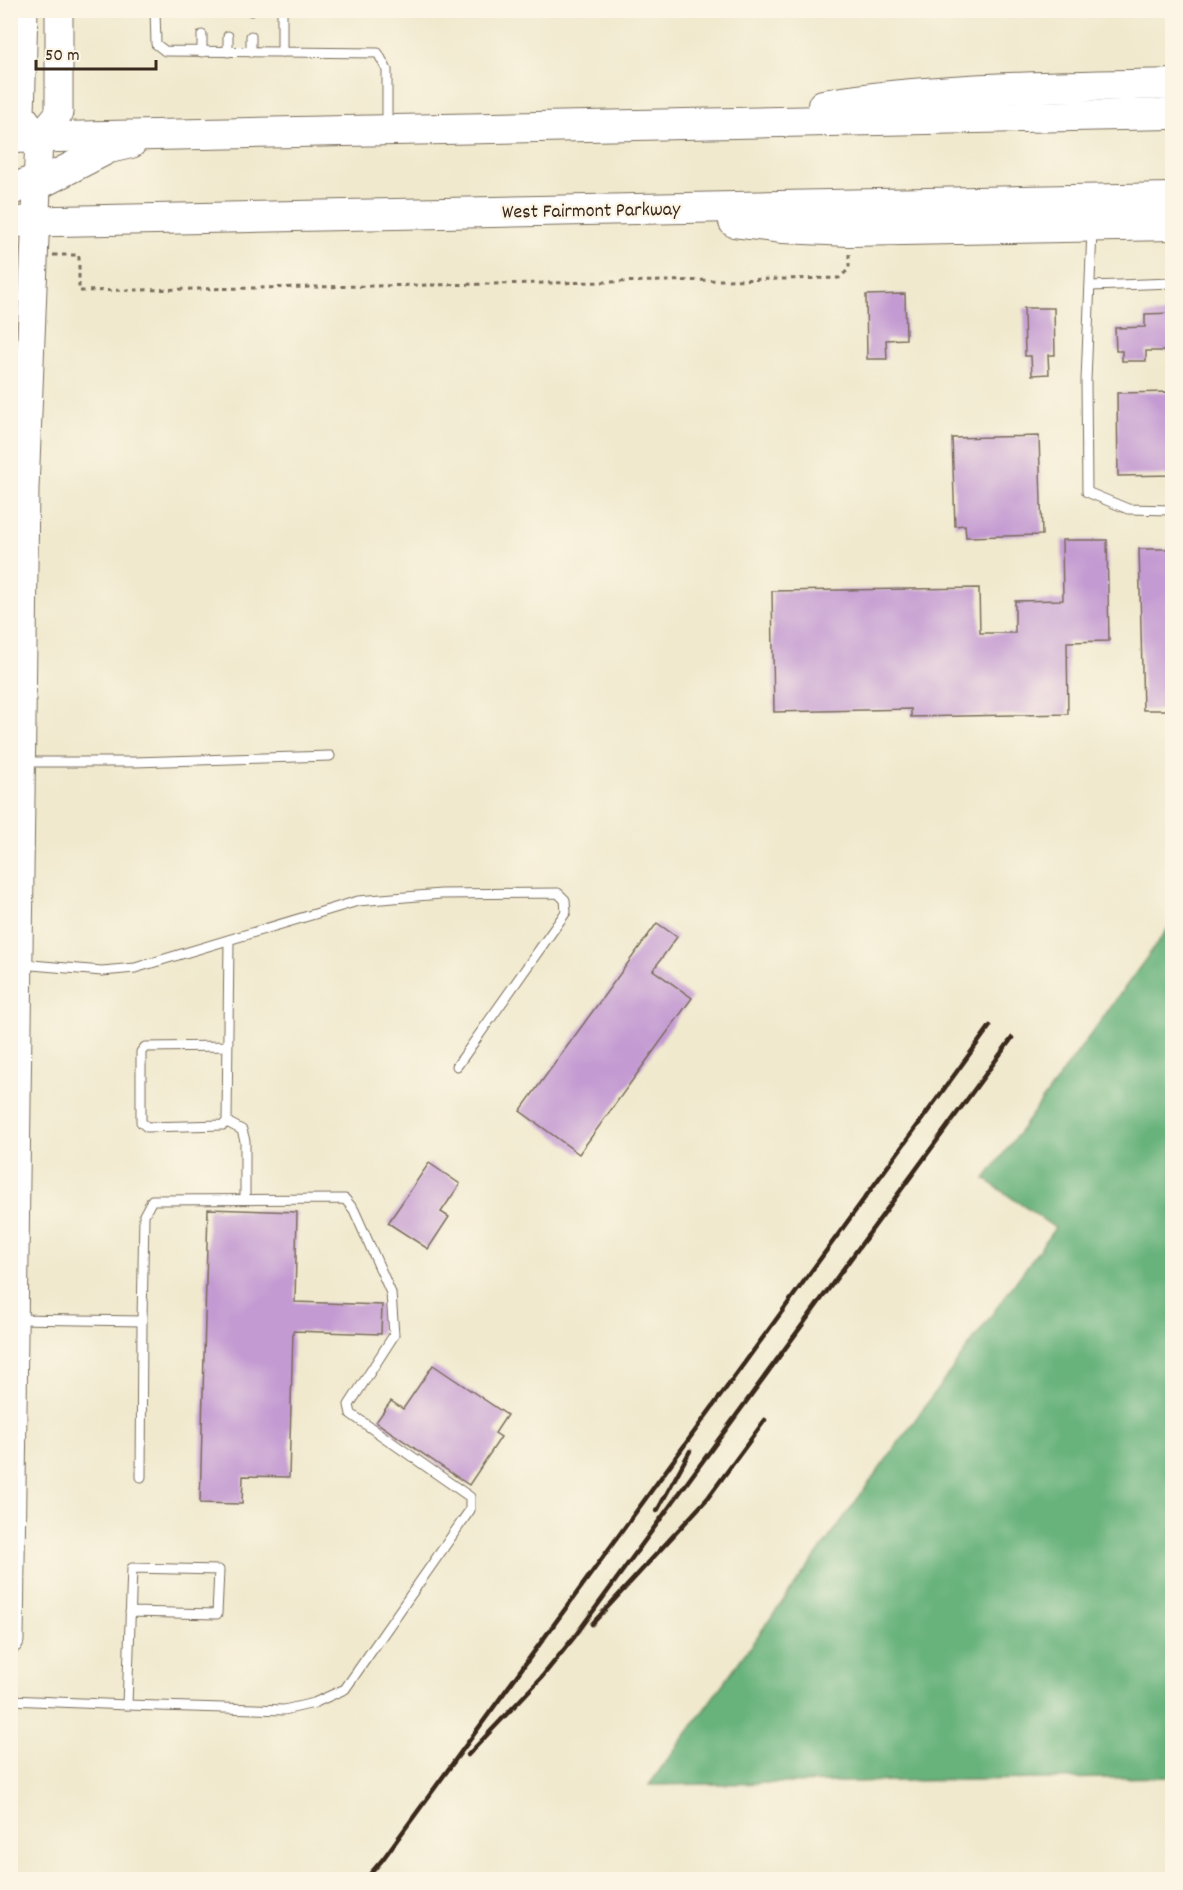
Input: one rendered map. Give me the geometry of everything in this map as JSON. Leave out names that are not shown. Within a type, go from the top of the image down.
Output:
[{"type":"main road","points":[[10,1640],[20,964],[16,908],[23,762],[17,649],[17,600],[20,464],[34,255],[23,222],[28,185],[21,114],[24,10]]},
{"type":"main road","points":[[25,137],[59,112],[59,10]]},
{"type":"main road","points":[[723,122],[887,94],[942,90],[1173,84]]},
{"type":"main road","points":[[25,137],[1173,114]]},
{"type":"main road","points":[[28,185],[109,148],[159,135]]},
{"type":"main road","name":"West Fairmont Parkway","points":[[23,222],[618,208],[1092,213],[1173,198]]},
{"type":"main road","points":[[618,208],[783,228],[849,231],[1092,213],[1173,225]]},
{"type":"lane","points":[[155,10],[156,44],[165,51],[378,53],[387,70],[387,130]]},
{"type":"lane","points":[[282,10],[282,52]]},
{"type":"lane","points":[[202,35],[202,52]]},
{"type":"lane","points":[[228,36],[228,52]]},
{"type":"lane","points":[[251,36],[251,52]]},
{"type":"lane","points":[[1092,213],[1086,381],[1087,492],[1128,509],[1173,510]]},
{"type":"lane","points":[[1091,286],[1173,283]]},
{"type":"lane","points":[[23,762],[134,762],[330,756]]},
{"type":"lane","points":[[20,964],[93,971],[135,968],[358,901],[441,894],[558,893],[565,900],[566,912],[457,1066]]},
{"type":"lane","points":[[227,1122],[229,940]]},
{"type":"lane","points":[[227,1122],[223,1125],[147,1127],[141,1122],[141,1052],[145,1047],[228,1046]]},
{"type":"lane","points":[[227,1122],[242,1130],[245,1141],[245,1199]]},
{"type":"lane","points":[[10,1700],[284,1710],[314,1703],[345,1689],[470,1510],[470,1497],[351,1414],[349,1405],[394,1335],[391,1293],[354,1210],[345,1199],[152,1200],[144,1215],[141,1477]]},
{"type":"lane","points":[[16,1318],[142,1321]]},
{"type":"lane","points":[[127,1705],[130,1612],[132,1568],[219,1570],[217,1614],[130,1612]]},
{"type":"path","points":[[34,255],[79,255],[79,291],[839,278],[849,269],[849,231]]},
{"type":"green space","points":[[1172,923],[1172,1777],[649,1785],[1055,1228],[985,1179]]},
{"type":"building","points":[[905,294],[906,339],[886,340],[887,359],[867,359],[866,295]]},
{"type":"building","points":[[1024,308],[1054,308],[1055,355],[1048,355],[1049,374],[1032,375],[1031,356],[1025,356]]},
{"type":"building","points":[[1173,313],[1173,351],[1146,351],[1146,361],[1122,361],[1122,351],[1116,351],[1115,328],[1145,327],[1145,314]]},
{"type":"building","points":[[1173,392],[1173,475],[1118,476],[1117,393]]},
{"type":"building","points":[[1039,436],[1042,535],[966,537],[965,525],[955,526],[952,438]]},
{"type":"building","points":[[1062,540],[1107,540],[1109,641],[1067,642],[1068,714],[911,717],[911,709],[774,712],[772,591],[979,588],[980,633],[1015,633],[1015,601],[1063,600]]},
{"type":"building","points":[[1139,549],[1173,549],[1173,710],[1143,710]]},
{"type":"building","points":[[657,923],[677,937],[653,970],[692,998],[579,1154],[520,1111]]},
{"type":"building","points":[[429,1163],[460,1184],[441,1212],[449,1217],[428,1249],[388,1223]]},
{"type":"building","points":[[208,1209],[297,1212],[295,1302],[382,1305],[381,1334],[293,1331],[289,1477],[243,1476],[242,1504],[200,1503]]},
{"type":"building","points":[[433,1365],[507,1415],[495,1433],[501,1437],[469,1485],[376,1422],[391,1401],[403,1409]]},
{"type":"railway","points":[[365,1880],[383,1859],[990,1026]]},
{"type":"railway","points":[[468,1755],[541,1678],[575,1636],[1012,1038]]},
{"type":"railway","points":[[592,1624],[707,1499],[765,1420]]},
{"type":"railway","points":[[657,1511],[690,1451]]}]
